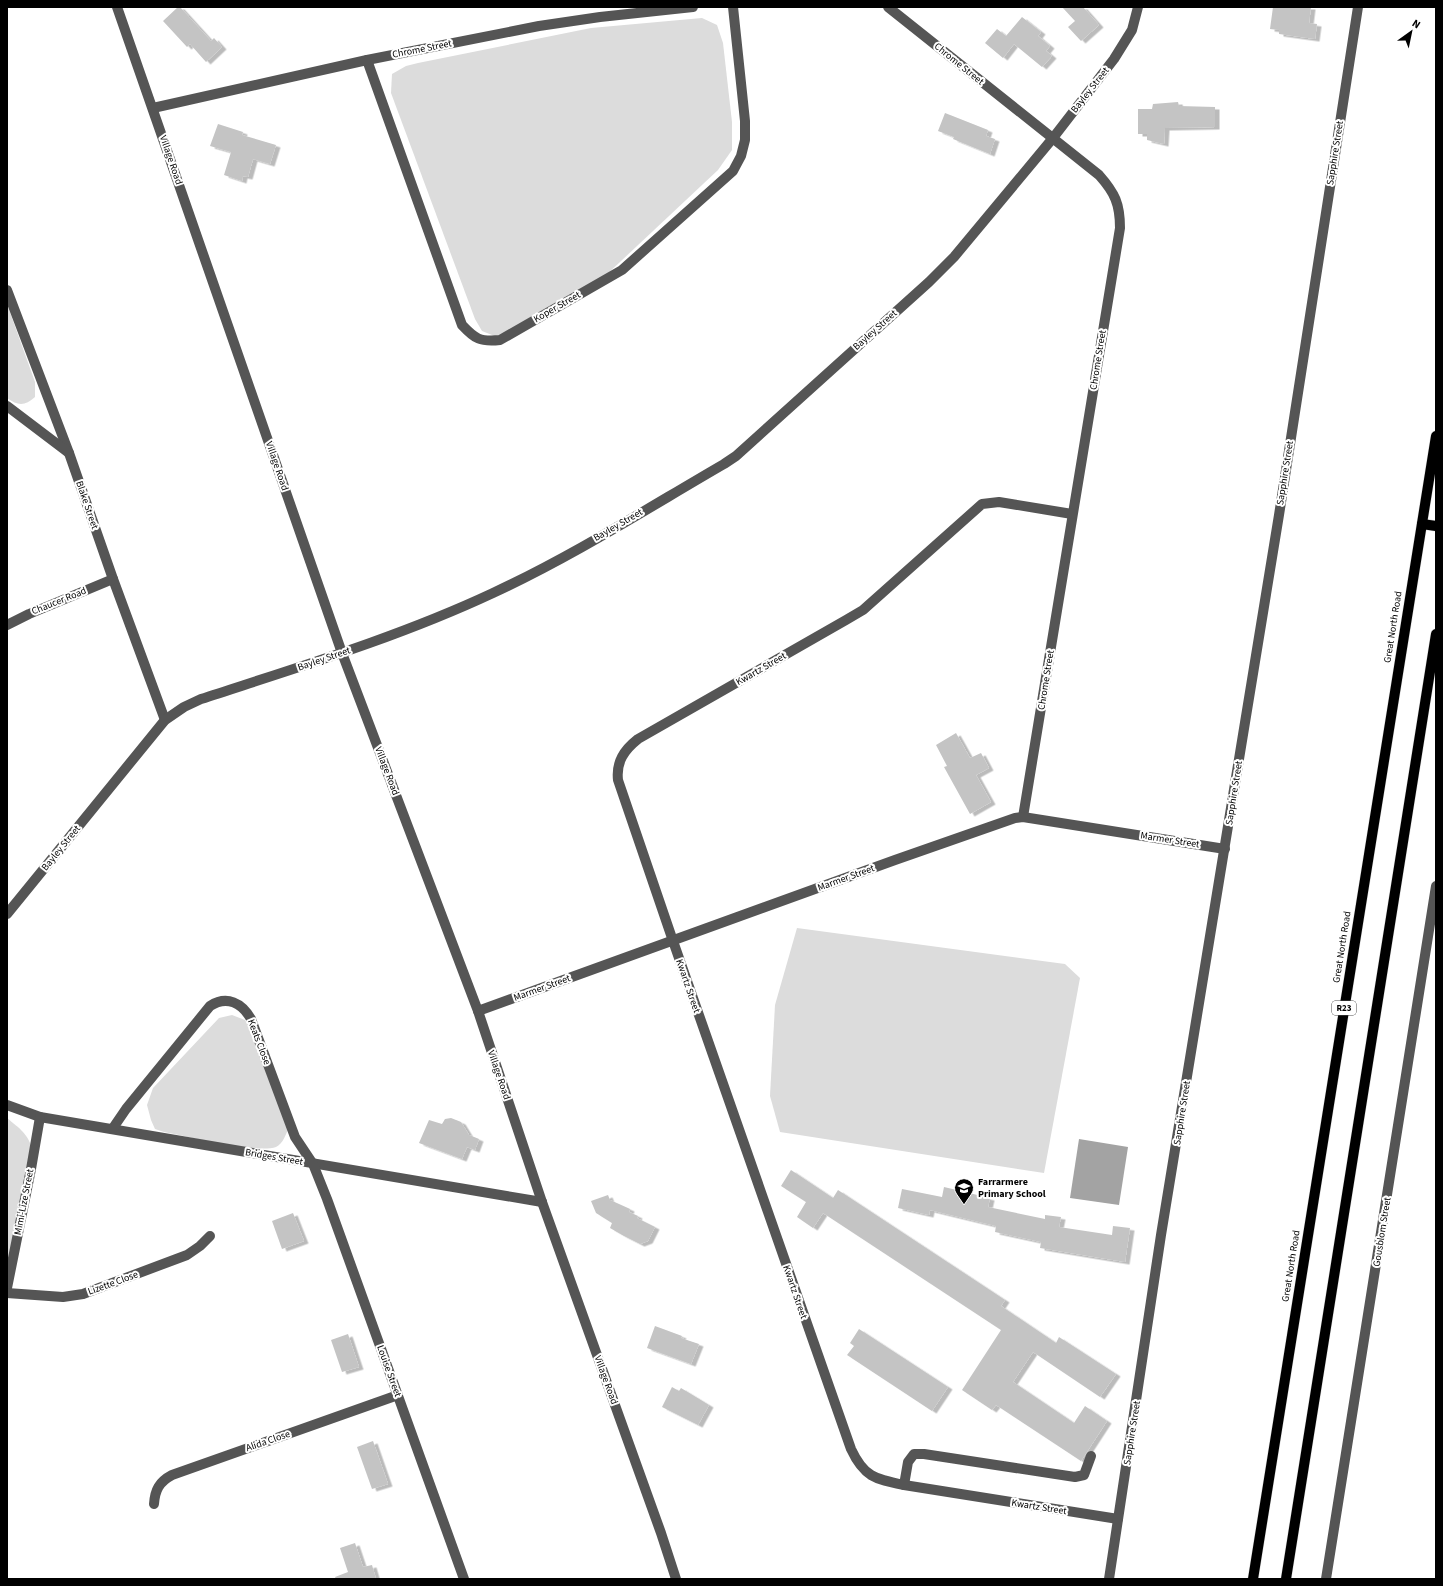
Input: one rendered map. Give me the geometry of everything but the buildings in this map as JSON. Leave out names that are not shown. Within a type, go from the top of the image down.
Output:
[{"type":"main road","name":"Great North Road","points":[[1253,1579],[1436,436]]},
{"type":"main road","points":[[1422,524],[1436,526]]},
{"type":"main road","points":[[1286,1579],[1436,634]]},
{"type":"street","name":"Village Road","points":[[117,7],[342,653],[478,1011],[542,1202],[661,1533],[676,1579]]},
{"type":"street","name":"Chrome Street","points":[[153,108],[367,60],[539,26],[600,16],[693,7]]},
{"type":"street","name":"Koper Street","points":[[367,60],[462,325],[479,340],[500,340],[622,270],[733,171],[741,156],[745,140],[745,121],[733,7]]},
{"type":"street","name":"Chrome Street","points":[[888,7],[1099,175],[1115,196],[1120,214],[1119,236],[1023,817]]},
{"type":"street","name":"Bayley Street","points":[[7,914],[165,720],[184,707],[342,653],[433,619],[492,594],[576,550],[724,464],[929,282],[954,257],[1053,138],[1114,59],[1132,30],[1138,7]]},
{"type":"street","name":"Sapphire Street","points":[[1109,1579],[1161,1235],[1226,849],[1358,7]]},
{"type":"street","name":"Blake Street","points":[[7,290],[69,453],[113,579],[165,720]]},
{"type":"street","points":[[7,406],[69,453]]},
{"type":"street","name":"Kwartz Street","points":[[1072,514],[999,502],[982,504],[863,610],[638,739],[631,744],[622,756],[617,771],[618,780],[672,941],[850,1449],[856,1460],[865,1471],[877,1479],[904,1485],[1118,1520]]},
{"type":"street","name":"Chaucer Road","points":[[7,625],[29,614],[113,579]]},
{"type":"street","name":"Marmer Street","points":[[478,1011],[1009,820],[1023,817],[1226,849]]},
{"type":"street","name":"Gousblom Street","points":[[1326,1579],[1435,901],[1436,886]]},
{"type":"street","name":"Keats Close","points":[[113,1128],[126,1109],[210,1006],[220,1001],[232,1001],[244,1008],[251,1019],[294,1136],[313,1164]]},
{"type":"street","name":"Bridges Street","points":[[7,1105],[40,1117],[113,1128],[313,1164],[542,1202]]},
{"type":"street","name":"Mimi-Lize Street","points":[[7,1288],[40,1117]]},
{"type":"street","name":"Louise Street","points":[[313,1164],[464,1579]]},
{"type":"street","name":"Lizette Close","points":[[7,1293],[63,1297],[83,1294],[187,1255],[200,1246],[210,1236]]},
{"type":"street","name":"Alida Close","points":[[154,1504],[158,1487],[164,1480],[172,1475],[398,1396]]},
{"type":"street","points":[[904,1485],[908,1462],[914,1454],[924,1454],[1076,1477],[1084,1475],[1091,1456]]},
{"type":"street","name":"Village Road","points":[[661,1533],[683,1579]]},
{"type":"shaded area","points":[[702,18],[717,25],[723,43],[732,122],[732,150],[718,170],[604,277],[497,337],[482,331],[475,319],[391,93],[392,74],[406,66],[418,63],[591,28]]},
{"type":"shaded area","points":[[7,304],[35,382],[35,397],[28,402],[21,404],[7,398]]},
{"type":"shaded area","points":[[797,928],[1065,964],[1080,978],[1044,1173],[780,1132],[770,1096],[775,1005]]},
{"type":"shaded area","points":[[232,1015],[245,1020],[255,1039],[289,1127],[282,1141],[276,1147],[267,1149],[238,1146],[164,1132],[155,1129],[151,1120],[147,1105],[153,1088],[219,1018]]},
{"type":"shaded area","points":[[7,1118],[26,1136],[31,1145],[32,1151],[7,1280]]},
{"type":"shaded area","points":[[1079,1139],[1128,1147],[1119,1205],[1070,1198]]},
{"type":"place","name":"Farrarmere Primary School","points":[[964,1205]]}]
